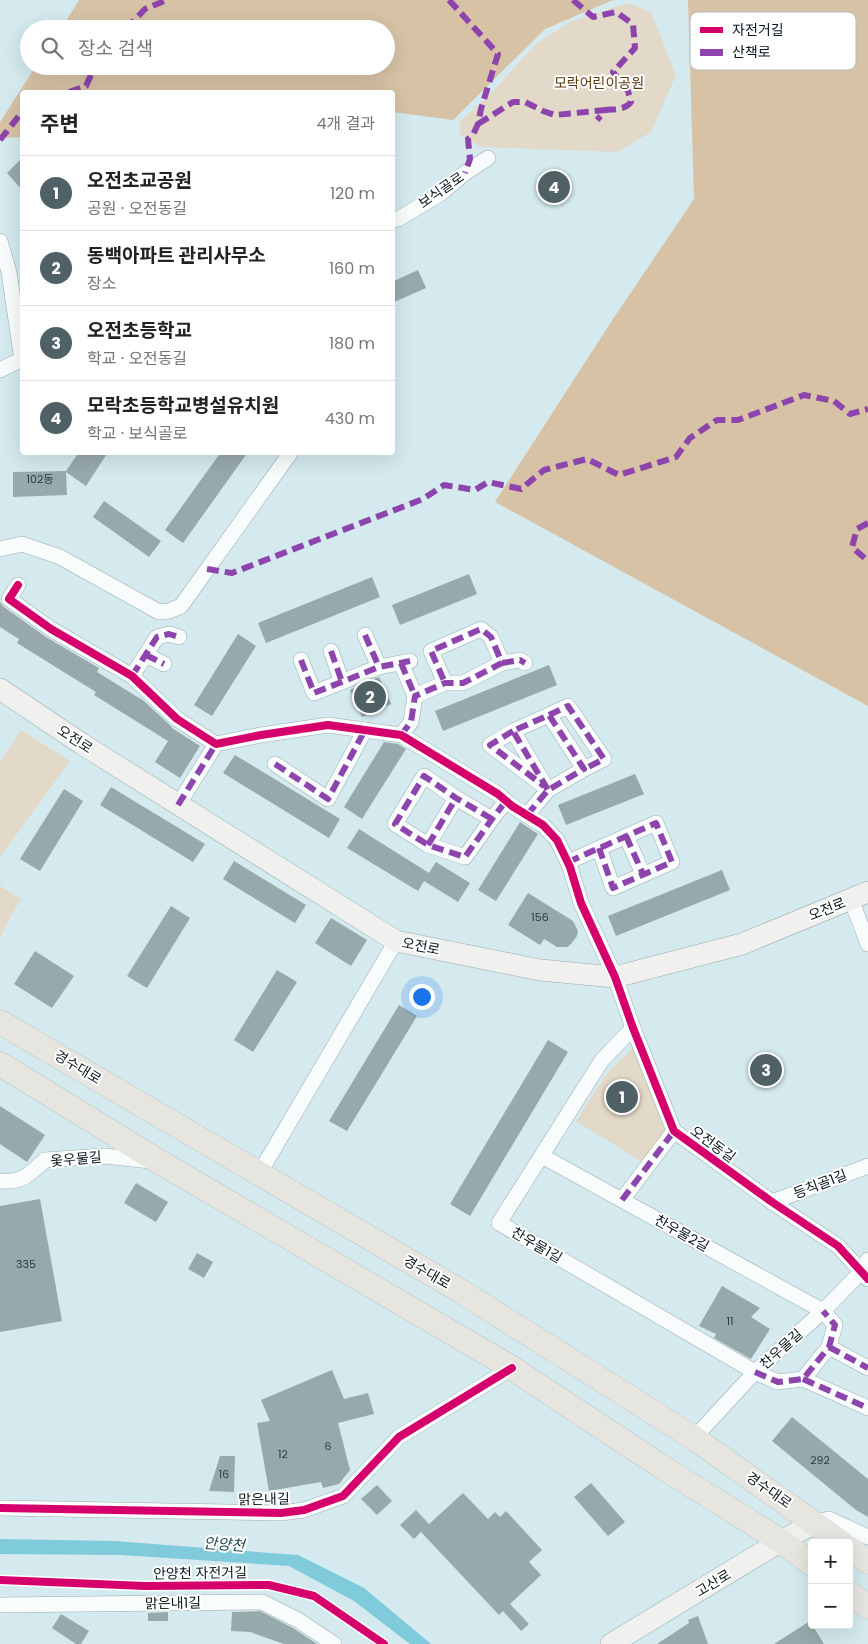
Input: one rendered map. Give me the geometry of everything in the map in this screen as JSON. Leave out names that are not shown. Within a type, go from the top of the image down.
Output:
[{"type":"main road","name":"경수대로","points":[[0,1022],[462,1292],[694,1438],[837,1539]]},
{"type":"main road","points":[[0,1064],[158,1161],[512,1368],[659,1465],[781,1541],[808,1561]]},
{"type":"main road","points":[[853,1551],[868,1562]]},
{"type":"main road","points":[[853,1596],[868,1607]]},
{"type":"street","name":"보식골로","points":[[395,219],[440,194],[465,173],[488,158]]},
{"type":"street","points":[[0,241],[9,272],[20,346]]},
{"type":"street","points":[[0,370],[20,361]]},
{"type":"street","points":[[0,548],[22,544],[60,557],[159,612],[169,611],[181,606],[289,455]]},
{"type":"street","points":[[18,585],[9,599],[51,629],[132,676],[177,720],[216,744],[328,725],[402,735],[411,722],[415,696],[405,662],[379,668],[314,693],[300,660]]},
{"type":"street","points":[[445,683],[431,650],[481,629],[491,637],[502,663]]},
{"type":"street","points":[[132,676],[157,637],[169,634],[179,637]]},
{"type":"street","points":[[365,636],[379,668]]},
{"type":"street","points":[[331,651],[342,682]]},
{"type":"street","points":[[146,655],[164,664]]},
{"type":"street","points":[[415,696],[445,683],[463,683],[502,663],[520,660],[525,663]]},
{"type":"street","name":"오전로","points":[[0,689],[178,805],[396,942],[540,970],[615,977],[742,944],[859,895]]},
{"type":"street","points":[[527,815],[548,790],[604,759],[568,706],[513,731],[490,745],[548,790]]},
{"type":"street","points":[[549,715],[584,769]]},
{"type":"street","points":[[275,764],[328,799],[364,730]]},
{"type":"street","points":[[513,731],[548,790]]},
{"type":"street","name":"오전동길","points":[[402,735],[498,794],[543,825],[558,840],[568,862],[581,903],[615,977],[674,1132],[772,1202],[838,1246],[866,1270]]},
{"type":"street","points":[[178,805],[216,744]]},
{"type":"street","points":[[492,819],[424,776],[394,824],[428,845],[465,857],[506,801]]},
{"type":"street","points":[[428,845],[456,798]]},
{"type":"street","points":[[568,862],[599,848],[626,836],[656,823],[672,862],[613,888],[599,848]]},
{"type":"street","points":[[626,836],[643,874]]},
{"type":"street","points":[[859,895],[868,944]]},
{"type":"street","points":[[259,1174],[396,942]]},
{"type":"street","name":"찬우물1길","points":[[633,1028],[602,1060],[499,1223],[755,1372]]},
{"type":"street","points":[[622,1200],[674,1132]]},
{"type":"street","name":"옻우물길","points":[[0,1182],[14,1182],[31,1174],[45,1160],[104,1156],[158,1161]]},
{"type":"street","name":"찬우물2길","points":[[542,1156],[823,1311]]},
{"type":"street","name":"등칙골1길","points":[[772,1202],[868,1166]]},
{"type":"street","name":"찬우물길","points":[[694,1438],[755,1372],[866,1270]]},
{"type":"street","points":[[802,1379],[829,1347],[835,1325],[823,1311]]},
{"type":"street","points":[[829,1347],[868,1368]]},
{"type":"street","name":"맑은내길","points":[[0,1508],[281,1513],[304,1510],[343,1496],[399,1437],[512,1368]]},
{"type":"street","points":[[755,1372],[778,1382],[802,1379],[868,1408]]},
{"type":"street","points":[[815,1523],[829,1519],[868,1537]]},
{"type":"street","name":"고산로","points":[[611,1644],[781,1541],[815,1523]]},
{"type":"street","name":"맑은내1길","points":[[0,1605],[262,1602],[298,1620],[334,1644]]},
{"type":"green space","name":"모락어린이공원","points":[[628,3],[651,12],[676,75],[651,132],[618,152],[481,147],[460,134],[460,122],[493,91],[537,43],[570,22]]},
{"type":"green space","points":[[21,730],[70,761],[0,857],[0,762]]},
{"type":"green space","points":[[0,886],[21,899],[0,940]]},
{"type":"green space","points":[[633,1048],[668,1133],[642,1162],[576,1121],[608,1072]]},
{"type":"shaded area","points":[[79,0],[613,0],[545,29],[453,120],[395,112],[395,90],[21,90],[30,75],[395,75],[395,20],[67,20]]},
{"type":"shaded area","points":[[688,0],[868,0],[868,706],[495,502],[611,322],[694,199],[690,70],[856,70],[856,12],[690,12],[690,66]]},
{"type":"shaded area","points":[[20,91],[20,137],[0,138],[0,122]]},
{"type":"water","points":[[0,1539],[114,1541],[298,1555],[364,1588],[431,1644],[410,1644],[354,1601],[289,1566],[122,1555],[0,1554]]},
{"type":"building","points":[[20,160],[20,188],[7,173]]},
{"type":"building","points":[[418,270],[426,288],[395,302],[395,281]]},
{"type":"building","points":[[77,455],[106,455],[86,486],[66,472],[67,495],[13,497],[13,472],[66,471]]},
{"type":"building","points":[[219,455],[246,455],[183,543],[165,530]]},
{"type":"building","points":[[104,501],[161,541],[149,557],[93,517]]},
{"type":"building","points":[[469,574],[477,594],[400,625],[392,605]]},
{"type":"building","points":[[372,577],[380,597],[266,643],[258,623]]},
{"type":"building","points":[[0,602],[4,607],[46,637],[99,668],[97,672],[144,701],[172,728],[200,746],[180,778],[155,762],[168,741],[94,695],[96,692],[17,643],[19,639],[0,627]]},
{"type":"building","points":[[238,634],[256,646],[212,716],[194,705]]},
{"type":"building","points":[[549,665],[557,685],[443,731],[435,711]]},
{"type":"building","points":[[379,677],[391,704],[362,717],[350,690]]},
{"type":"building","points":[[384,742],[398,744],[406,749],[362,819],[344,807]]},
{"type":"building","points":[[235,755],[340,819],[329,838],[223,773]]},
{"type":"building","points":[[635,774],[644,794],[566,825],[558,805]]},
{"type":"building","points":[[111,787],[205,844],[193,862],[100,805]]},
{"type":"building","points":[[64,789],[83,801],[40,871],[20,859]]},
{"type":"building","points":[[520,822],[538,834],[496,901],[478,890]]},
{"type":"building","points":[[359,829],[429,873],[436,862],[470,883],[458,902],[424,881],[418,891],[347,848]]},
{"type":"building","points":[[234,861],[306,905],[295,923],[223,879]]},
{"type":"building","points":[[722,870],[730,890],[616,936],[608,916]]},
{"type":"building","points":[[528,893],[573,921],[578,931],[571,944],[567,947],[557,947],[544,939],[540,945],[508,925]]},
{"type":"building","points":[[171,906],[190,918],[147,988],[127,976]]},
{"type":"building","points":[[331,918],[367,940],[351,966],[315,943]]},
{"type":"building","points":[[35,951],[74,976],[52,1008],[14,984]]},
{"type":"building","points":[[277,970],[297,982],[253,1052],[234,1040]]},
{"type":"building","points":[[399,1005],[417,1016],[347,1131],[329,1121]]},
{"type":"building","points":[[548,1040],[568,1052],[470,1216],[450,1204]]},
{"type":"building","points":[[0,1106],[45,1135],[27,1162],[0,1144]]},
{"type":"building","points":[[136,1183],[168,1202],[156,1222],[124,1203]]},
{"type":"building","points":[[40,1199],[62,1321],[0,1332],[0,1206]]},
{"type":"building","points":[[197,1253],[213,1262],[204,1278],[188,1269]]},
{"type":"building","points":[[722,1286],[760,1308],[751,1317],[770,1329],[751,1359],[714,1338],[716,1334],[699,1326]]},
{"type":"building","points":[[332,1370],[344,1399],[368,1393],[374,1414],[338,1423],[350,1470],[339,1484],[323,1488],[321,1482],[269,1491],[257,1423],[270,1421],[261,1400]]},
{"type":"building","points":[[792,1417],[868,1479],[868,1517],[856,1510],[772,1441]]},
{"type":"building","points":[[220,1456],[235,1456],[234,1492],[209,1491]]},
{"type":"building","points":[[591,1483],[625,1522],[608,1536],[574,1497]]},
{"type":"building","points":[[377,1485],[392,1501],[377,1515],[361,1499]]},
{"type":"building","points":[[463,1493],[488,1519],[495,1512],[500,1517],[506,1511],[542,1550],[529,1562],[541,1575],[510,1604],[529,1624],[521,1631],[503,1611],[499,1615],[421,1532],[414,1539],[400,1525],[416,1510],[429,1524]]},
{"type":"building","points":[[260,1611],[293,1628],[317,1644],[284,1644],[250,1632],[231,1631],[232,1612]]},
{"type":"building","points":[[168,1612],[168,1621],[148,1621],[148,1613]]},
{"type":"building","points":[[61,1614],[89,1631],[81,1644],[76,1644],[52,1628]]},
{"type":"building","points":[[698,1616],[708,1644],[657,1644],[689,1623],[688,1620]]},
{"type":"building","points":[[808,1622],[808,1629],[815,1629],[824,1644],[774,1644]]},
{"type":"marked path","points":[[135,20],[145,9],[167,0]]},
{"type":"marked path","points":[[449,0],[498,54],[478,124],[473,135],[468,139],[470,159],[465,173]]},
{"type":"marked path","points":[[573,0],[593,17],[616,12],[633,24],[635,48],[613,72],[628,91],[631,102],[623,108],[606,110],[597,120]]},
{"type":"marked path","points":[[75,90],[86,86],[91,75]]},
{"type":"marked path","points":[[478,124],[513,102],[525,102],[555,115],[606,110]]},
{"type":"marked path","points":[[0,140],[20,115]]},
{"type":"marked path","points":[[207,569],[232,573],[423,499],[444,485],[475,490],[488,482],[521,489],[544,470],[587,459],[619,475],[676,457],[690,438],[717,420],[738,420],[804,395],[834,401],[850,414],[868,409]]},
{"type":"marked path","points":[[868,523],[857,529],[852,547],[868,561]]},
{"type":"marked path","points":[[401,735],[411,722],[415,696],[445,683],[463,683],[502,663],[491,637],[481,629],[431,651],[445,683]]},
{"type":"marked path","points":[[132,676],[157,637],[169,634],[179,637]]},
{"type":"marked path","points":[[365,635],[379,667]]},
{"type":"marked path","points":[[331,651],[342,682]]},
{"type":"marked path","points":[[146,655],[164,664]]},
{"type":"marked path","points":[[301,660],[314,693],[379,667],[410,661]]},
{"type":"marked path","points":[[502,663],[520,660],[525,663]]},
{"type":"marked path","points":[[401,663],[415,696]]},
{"type":"marked path","points":[[549,715],[568,706],[604,759],[584,769]]},
{"type":"marked path","points":[[527,815],[548,790],[584,769],[549,715],[513,731],[548,790]]},
{"type":"marked path","points":[[275,764],[328,799],[365,730]]},
{"type":"marked path","points":[[513,731],[490,745],[544,786]]},
{"type":"marked path","points":[[178,805],[216,744]]},
{"type":"marked path","points":[[492,819],[424,776],[395,824],[428,845],[465,857],[506,801]]},
{"type":"marked path","points":[[428,845],[456,798]]},
{"type":"marked path","points":[[568,862],[601,847],[656,823],[672,862],[613,888],[599,848]]},
{"type":"marked path","points":[[626,836],[643,874]]},
{"type":"marked path","points":[[622,1200],[674,1131]]},
{"type":"marked path","points":[[755,1372],[778,1382],[803,1379],[829,1347],[835,1325],[823,1311]]},
{"type":"marked path","points":[[829,1347],[868,1368]]},
{"type":"marked path","points":[[803,1379],[868,1408]]},
{"type":"cycle path","points":[[18,585],[9,599],[51,629],[132,676],[177,719],[216,744],[328,725],[401,735],[498,794],[512,806],[543,825],[557,840],[570,867],[581,903],[615,977],[674,1131],[772,1202],[838,1246],[868,1279]]},
{"type":"cycle path","points":[[0,1508],[281,1513],[304,1510],[343,1496],[399,1437],[512,1368]]},
{"type":"cycle path","name":"안양천 자전거길","points":[[0,1580],[145,1586],[269,1585],[314,1596],[384,1644]]},
{"type":"place","name":"모락초등학교병설유치원","points":[[554,187]]},
{"type":"place","name":"동백아파트 관리사무소","points":[[370,697]]},
{"type":"place","name":"오전초등학교","points":[[766,1070]]},
{"type":"place","name":"오전초교공원","points":[[622,1097]]},
{"type":"water label","name":"안양천","points":[[224,1544]]}]
